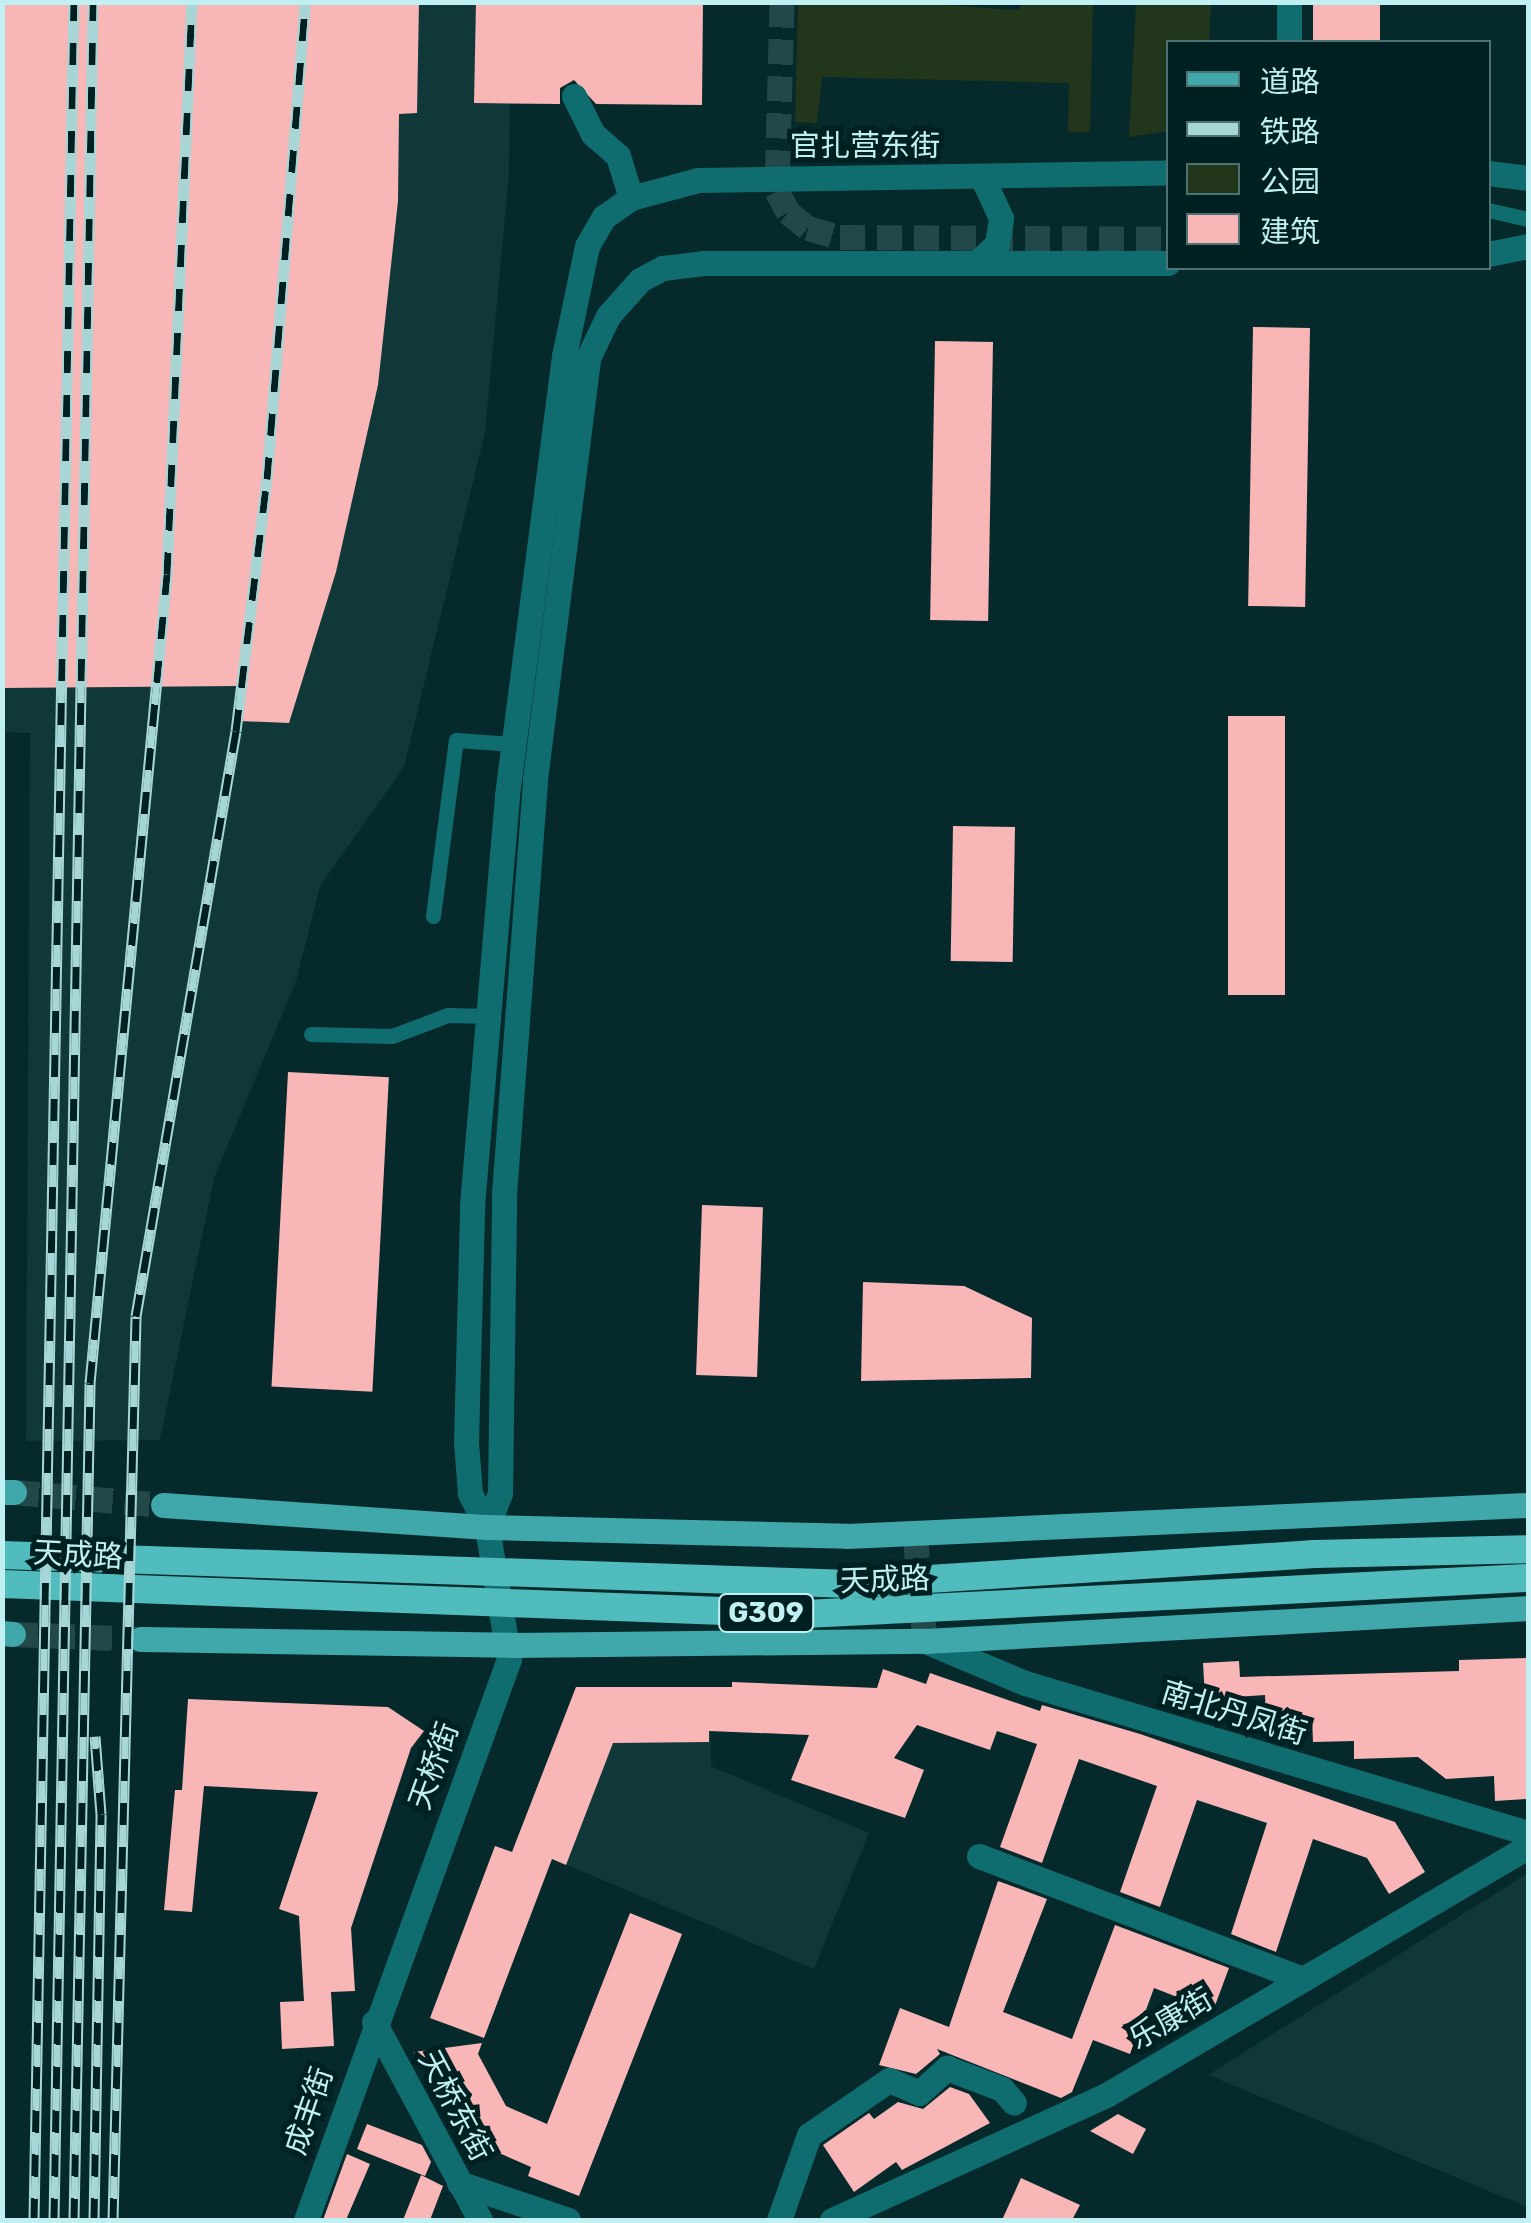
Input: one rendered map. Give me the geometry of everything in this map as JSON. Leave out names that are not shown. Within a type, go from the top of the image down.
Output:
[{"type":"highway","name":"天成路","points":[[2,1555],[851,1584],[1314,1554],[1528,1549]]},
{"type":"highway","name":"天成路","points":[[2,1584],[805,1614],[1528,1578]]},
{"type":"main road","points":[[1289,2],[1289,40]]},
{"type":"main road","points":[[574,96],[593,134],[618,156],[631,198]]},
{"type":"main road","name":"官扎营东街","points":[[514,744],[564,356],[587,246],[604,217],[631,198],[698,180],[983,179],[1166,172]]},
{"type":"main road","points":[[1491,173],[1528,178]]},
{"type":"main road","points":[[981,259],[997,244],[1002,218],[983,179]]},
{"type":"main road","points":[[1491,236],[1528,234]]},
{"type":"main road","points":[[1491,253],[1528,246]]},
{"type":"main road","points":[[487,1527],[500,1494],[504,1194],[535,779],[588,358],[608,316],[640,280],[664,268],[703,263],[981,259],[1166,263]]},
{"type":"main road","points":[[512,1645],[487,1527],[470,1494],[466,1442],[472,1205],[514,744]]},
{"type":"main road","name":"天成路","points":[[162,1505],[487,1527],[847,1536],[1528,1505]]},
{"type":"main road","name":"天成路","points":[[141,1639],[512,1645],[925,1640],[1528,1608]]},
{"type":"main road","name":"南北丹凤街","points":[[925,1640],[1026,1683],[1528,1833]]},
{"type":"main road","name":"天桥街","points":[[374,2022],[512,1645]]},
{"type":"main road","name":"乐康街","points":[[832,2220],[1108,2094],[1528,1847]]},
{"type":"main road","points":[[979,1856],[1303,1979]]},
{"type":"main road","name":"天桥东街","points":[[374,2022],[477,2218]]},
{"type":"main road","name":"成丰街","points":[[306,2220],[374,2022]]},
{"type":"main road","points":[[779,2220],[809,2135],[889,2080],[918,2093],[946,2068],[1002,2089],[1014,2102]]},
{"type":"main road","points":[[459,2183],[568,2220]]},
{"type":"lane","points":[[1491,211],[1528,219]]},
{"type":"lane","points":[[433,916],[456,740],[514,744]]},
{"type":"lane","points":[[312,1034],[392,1036],[448,1015],[488,1016]]},
{"type":"shaded area","points":[[3,3],[510,3],[509,174],[485,432],[404,767],[320,886],[296,981],[214,1178],[160,1440],[26,1441],[30,733],[3,732]]},
{"type":"shaded area","points":[[576,1687],[710,1687],[711,1766],[869,1833],[814,1969],[515,1843]]},
{"type":"shaded area","points":[[1528,1873],[1528,2207],[1208,2075]]},
{"type":"green space","points":[[899,2],[1018,10],[1023,3],[1093,3],[1090,132],[1068,132],[1069,83],[822,77],[817,123],[795,122],[798,3]]},
{"type":"green space","points":[[1136,3],[1211,3],[1209,40],[1166,40],[1166,131],[1129,137]]},
{"type":"building","points":[[2,2],[419,2],[417,113],[399,114],[398,201],[378,385],[336,572],[289,723],[240,721],[237,686],[2,688]]},
{"type":"building","points":[[476,2],[703,2],[702,105],[596,104],[574,80],[560,88],[560,104],[474,103]]},
{"type":"building","points":[[1313,2],[1380,2],[1380,40],[1313,40]]},
{"type":"building","points":[[1253,327],[1310,328],[1305,607],[1248,606]]},
{"type":"building","points":[[935,341],[993,342],[988,621],[930,620]]},
{"type":"building","points":[[1228,716],[1285,716],[1285,995],[1228,995]]},
{"type":"building","points":[[953,826],[1015,827],[1013,962],[951,961]]},
{"type":"building","points":[[288,1072],[389,1077],[372,1392],[272,1387]]},
{"type":"building","points":[[702,1205],[763,1207],[757,1377],[696,1375]]},
{"type":"building","points":[[863,1282],[964,1286],[1032,1318],[1031,1378],[861,1381]]},
{"type":"building","points":[[1528,1658],[1528,1799],[1495,1801],[1494,1776],[1446,1779],[1418,1757],[1354,1759],[1354,1741],[1313,1742],[1312,1717],[1266,1718],[1265,1695],[1205,1699],[1203,1663],[1239,1661],[1240,1677],[1459,1671],[1459,1660]]},
{"type":"building","points":[[883,1669],[926,1684],[930,1673],[1040,1711],[1042,1705],[1140,1734],[1395,1822],[1425,1872],[1389,1894],[1367,1858],[1313,1839],[1276,1952],[1231,1934],[1267,1823],[1197,1800],[1160,1907],[1120,1892],[1157,1786],[1079,1759],[1042,1863],[1000,1847],[1037,1744],[997,1731],[990,1750],[917,1725],[894,1758],[924,1770],[905,1818],[791,1780],[809,1735],[709,1731],[709,1742],[613,1743],[566,1865],[552,1859],[484,2038],[430,2018],[495,1846],[512,1852],[576,1687],[732,1687],[732,1682],[877,1688]]},
{"type":"building","points":[[188,1699],[388,1707],[424,1731],[411,1748],[351,1928],[355,1991],[331,1992],[334,2046],[282,2049],[280,2002],[304,2001],[299,1916],[279,1909],[318,1792],[204,1786],[192,1912],[164,1910],[175,1790],[182,1790]]},
{"type":"building","points":[[998,1881],[1047,1899],[1003,2012],[1072,2039],[1115,1925],[1229,1968],[1213,2011],[1154,1988],[1130,2054],[1093,2040],[1072,2092],[1061,2098],[937,2049],[940,2054],[916,2074],[879,2065],[900,2008],[949,2027]]},
{"type":"building","points":[[630,1913],[682,1934],[579,2196],[528,2176],[531,2167],[469,2140],[414,2052],[482,2043],[478,2054],[506,2106],[547,2124]]},
{"type":"building","points":[[950,2087],[969,2094],[990,2123],[902,2170],[896,2162],[854,2192],[823,2145],[869,2113],[874,2119],[898,2102],[923,2109]]},
{"type":"building","points":[[1118,2114],[1146,2129],[1133,2154],[1090,2131]]},
{"type":"building","points":[[367,2124],[422,2145],[431,2162],[425,2176],[357,2149]]},
{"type":"building","points":[[347,2154],[370,2164],[346,2220],[323,2220]]},
{"type":"building","points":[[421,2175],[443,2186],[430,2220],[403,2220]]},
{"type":"building","points":[[1021,2178],[1080,2205],[1072,2220],[1002,2220]]},
{"type":"tunnel","points":[[782,2],[777,191],[788,212],[808,228],[840,237],[1166,239]]},
{"type":"tunnel","points":[[14,1492],[163,1505]]},
{"type":"tunnel","points":[[915,1533],[925,1641]]},
{"type":"tunnel","points":[[13,1634],[141,1639]]},
{"type":"railway","points":[[34,2220],[74,2]]},
{"type":"railway","points":[[54,2220],[93,2]]},
{"type":"railway","points":[[74,2220],[90,1383],[167,574],[192,2]]},
{"type":"railway","points":[[113,2220],[136,1316],[236,731],[267,479],[305,2]]},
{"type":"railway","points":[[94,2220],[101,1814],[95,1736]]}]
